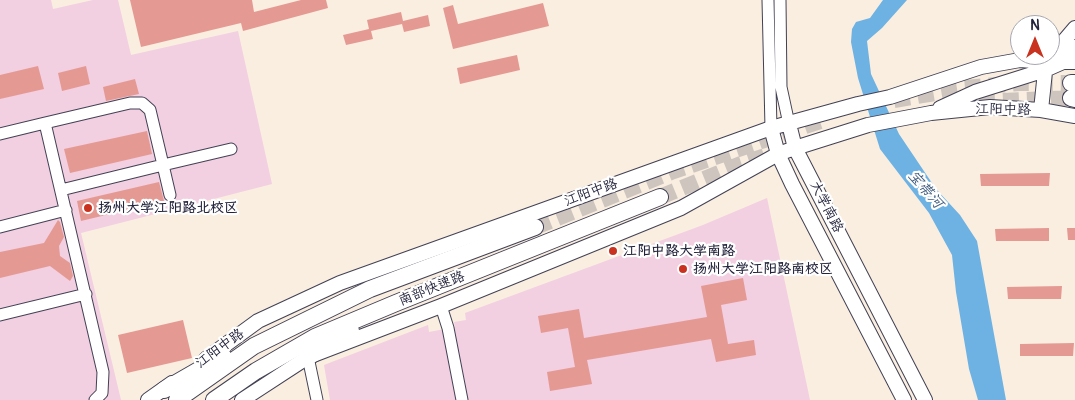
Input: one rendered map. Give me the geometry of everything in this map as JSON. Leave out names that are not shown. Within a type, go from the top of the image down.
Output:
[{"type":"highway","name":"南部快速路","points":[[214,400],[256,371],[315,337],[660,198]]},
{"type":"highway","name":"南部快速路","points":[[177,400],[254,346],[370,290],[535,227]]},
{"type":"highway","points":[[308,357],[360,326],[491,271],[524,252]]},
{"type":"highway","points":[[164,390],[246,344],[329,302],[370,290]]},
{"type":"main road","points":[[1041,110],[1045,66],[1075,28]]},
{"type":"main road","points":[[1069,62],[1075,47]]},
{"type":"main road","name":"江阳中路","points":[[148,400],[258,322],[340,283],[771,128],[890,97],[981,67],[1020,60],[1045,66]]},
{"type":"main road","name":"江阳中路","points":[[930,113],[975,92],[1045,66],[1069,62]]},
{"type":"main road","name":"江阳中路","points":[[242,400],[308,357],[441,306],[681,208],[778,154],[868,125],[930,113],[990,107],[1041,110],[1075,116]]},
{"type":"main road","name":"大学南路","points":[[789,124],[796,148],[926,400]]},
{"type":"main road","name":"大学南路","points":[[771,128],[778,154],[792,184],[904,400]]},
{"type":"street","name":"大学南路","points":[[768,0],[771,128]]},
{"type":"street","name":"大学南路","points":[[780,0],[781,87],[789,124]]},
{"type":"street","points":[[0,134],[130,103],[142,103],[150,110],[170,195]]},
{"type":"street","points":[[45,123],[103,372],[102,393],[95,400]]},
{"type":"street","points":[[61,190],[231,149]]},
{"type":"street","points":[[0,227],[66,210]]},
{"type":"street","points":[[0,315],[86,294]]},
{"type":"street","points":[[441,306],[448,328],[462,400]]},
{"type":"street","points":[[308,357],[317,400]]},
{"type":"shaded area","name":"扬州大学江阳路北校区","points":[[0,0],[51,0],[53,9],[93,0],[118,0],[131,55],[238,31],[272,184],[81,233],[121,400],[0,400]]},
{"type":"shaded area","name":"扬州大学江阳路南校区","points":[[767,198],[810,400],[330,400],[324,365],[428,325],[429,332],[455,327],[454,322],[466,320],[465,313],[703,225]]},
{"type":"water","name":"宝带河","points":[[883,0],[907,0],[882,28],[867,41],[871,74],[899,134],[936,189],[960,215],[977,241],[1006,400],[978,400],[969,369],[956,292],[952,255],[929,213],[880,149],[858,78],[851,42],[852,29],[856,22],[870,18]]},
{"type":"building","points":[[130,0],[252,0],[254,12],[301,0],[326,0],[328,8],[243,31],[241,23],[141,47]]},
{"type":"building","points":[[543,3],[549,26],[453,49],[443,8],[453,5],[458,24]]},
{"type":"building","points":[[401,12],[403,21],[428,15],[430,26],[404,32],[402,24],[371,31],[373,39],[346,45],[343,35],[369,29],[367,20]]},
{"type":"building","points":[[517,55],[520,70],[460,84],[457,68]]},
{"type":"building","points":[[38,66],[44,89],[0,99],[0,75]]},
{"type":"building","points":[[86,66],[90,84],[62,91],[58,73]]},
{"type":"building","points":[[135,79],[139,94],[106,101],[103,87]]},
{"type":"building","points":[[147,131],[152,154],[70,173],[64,149]]},
{"type":"building","points":[[1050,173],[1049,186],[981,186],[980,174]]},
{"type":"building","points":[[159,182],[164,201],[81,221],[77,201]]},
{"type":"building","points":[[58,220],[64,237],[59,246],[60,256],[70,263],[73,276],[70,281],[50,266],[0,278],[0,252],[44,243]]},
{"type":"building","points":[[1049,228],[1049,241],[996,241],[995,229]]},
{"type":"building","points":[[1067,228],[1075,228],[1075,240],[1068,240]]},
{"type":"building","points":[[743,278],[747,300],[721,305],[728,344],[754,340],[756,355],[716,362],[711,339],[587,360],[592,384],[550,391],[547,372],[575,367],[568,328],[541,333],[538,316],[579,309],[584,338],[707,317],[701,286]]},
{"type":"building","points":[[1062,286],[1061,299],[1008,299],[1007,287]]},
{"type":"building","points":[[183,320],[192,358],[127,373],[118,335]]},
{"type":"building","points":[[1074,343],[1073,356],[1020,356],[1020,344]]},
{"type":"tunnel","points":[[894,100],[964,88],[1019,83],[1071,83]]},
{"type":"tunnel","points":[[979,102],[1071,98]]},
{"type":"tunnel","points":[[535,227],[671,172],[820,121]]},
{"type":"tunnel","points":[[660,197],[741,164],[774,153]]},
{"type":"place","name":"扬州大学江阳路北校区","points":[[88,208]]},
{"type":"place","name":"江阳中路大学南路","points":[[613,251]]},
{"type":"place","name":"扬州大学江阳路南校区","points":[[683,269]]}]
